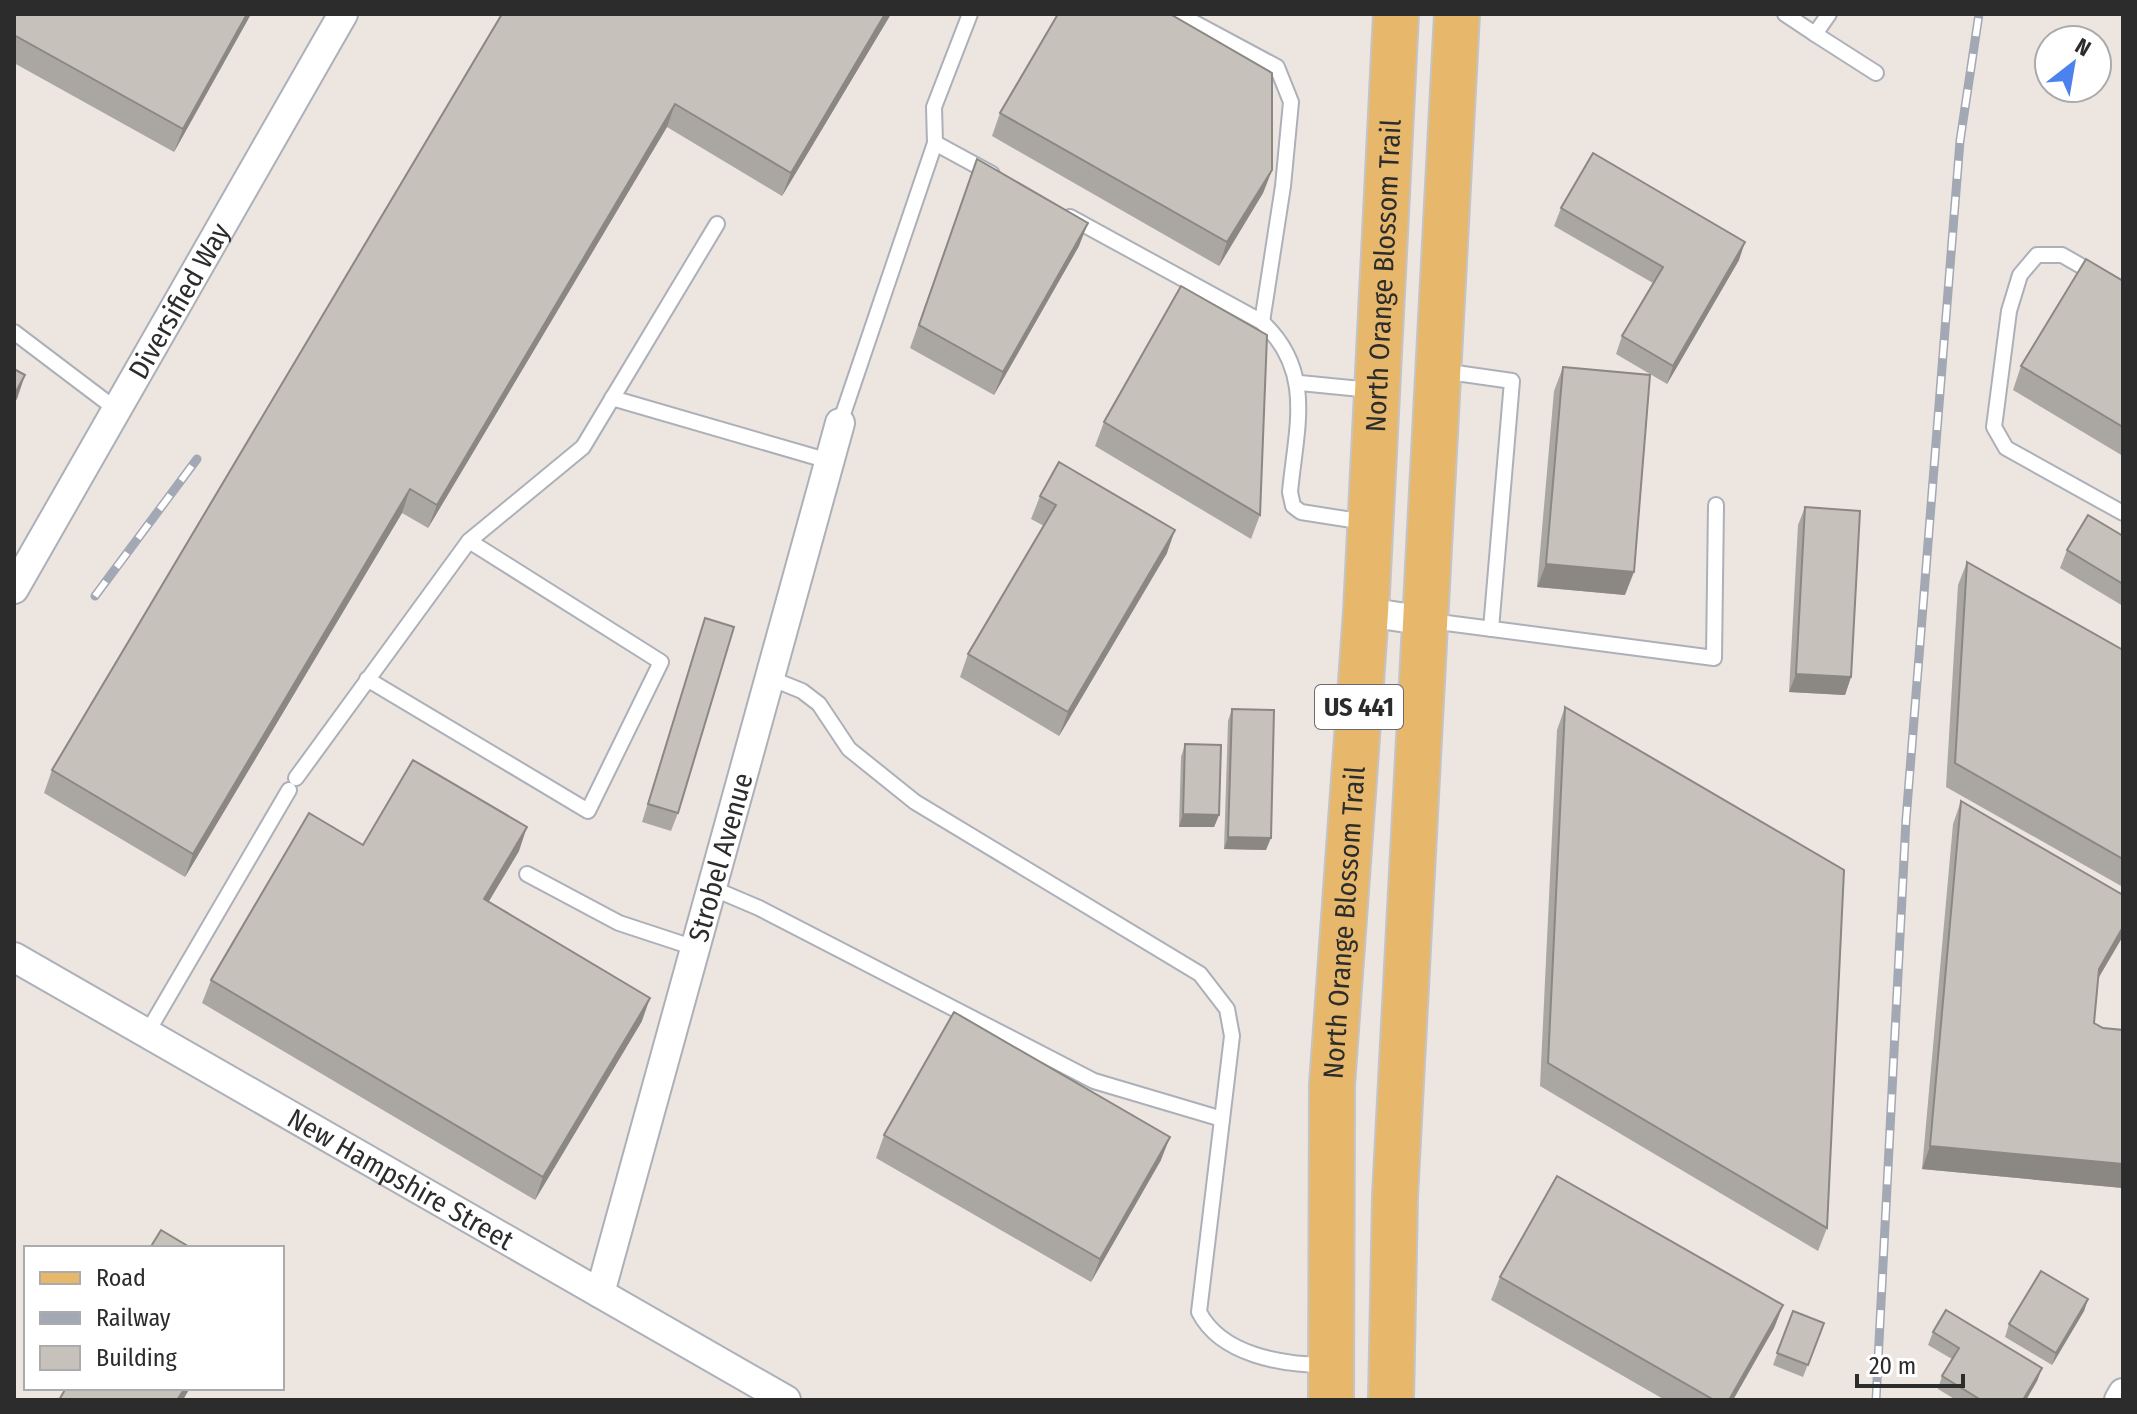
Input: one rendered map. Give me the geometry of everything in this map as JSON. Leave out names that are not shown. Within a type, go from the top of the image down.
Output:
[{"type":"main road","name":"North Orange Blossom Trail","points":[[1331,1383],[1332,1085],[1366,612],[1396,14]]},
{"type":"main road","name":"US 441","points":[[1391,1400],[1395,1196],[1457,14]]},
{"type":"street","name":"Diversified Way","points":[[14,589],[343,14]]},
{"type":"street","name":"Strobel Avenue","points":[[600,1293],[840,423]]},
{"type":"street","points":[[1366,612],[1427,621]]},
{"type":"street","name":"New Hampshire Street","points":[[14,957],[786,1400]]},
{"type":"street","points":[[2119,1400],[2123,1393]]},
{"type":"lane","points":[[840,423],[935,143],[934,107],[970,14]]},
{"type":"lane","points":[[1178,14],[1277,67],[1291,102],[1283,186],[1262,322]]},
{"type":"lane","points":[[1785,14],[1876,73]]},
{"type":"lane","points":[[1815,34],[1829,14]]},
{"type":"lane","points":[[935,143],[1003,180]]},
{"type":"lane","points":[[1057,210],[1262,322],[1282,343],[1300,383],[1290,492],[1293,506],[1301,512],[1370,522]]},
{"type":"lane","points":[[147,1033],[293,784],[469,541],[583,447],[717,224]]},
{"type":"lane","points":[[2123,290],[2062,255],[2037,255],[2020,275],[2009,311],[1994,427],[2006,448],[2123,513]]},
{"type":"lane","points":[[14,332],[117,410]]},
{"type":"lane","points":[[1439,371],[1512,381],[1491,629]]},
{"type":"lane","points":[[1300,383],[1376,390]]},
{"type":"lane","points":[[612,398],[829,461]]},
{"type":"lane","points":[[1427,621],[1714,658],[1716,505]]},
{"type":"lane","points":[[367,679],[588,811],[661,662],[469,541]]},
{"type":"lane","points":[[770,678],[802,691],[819,704],[849,749],[915,802],[1200,974],[1227,1009],[1232,1036],[1199,1312],[1209,1331],[1235,1346],[1292,1365],[1331,1383]]},
{"type":"lane","points":[[527,874],[619,923],[695,948]]},
{"type":"lane","points":[[712,888],[759,908],[1094,1081],[1222,1119]]},
{"type":"building","points":[[14,14],[247,14],[183,129],[14,35]]},
{"type":"building","points":[[502,14],[885,14],[791,173],[675,104],[437,505],[410,489],[193,854],[52,770]]},
{"type":"building","points":[[1058,14],[1170,14],[1272,73],[1272,170],[1227,242],[1000,113]]},
{"type":"building","points":[[1593,153],[1745,242],[1673,366],[1622,336],[1663,267],[1561,208]]},
{"type":"building","points":[[977,159],[1088,223],[1003,372],[919,325]]},
{"type":"building","points":[[2086,259],[2123,281],[2123,427],[2021,366]]},
{"type":"building","points":[[1181,286],[1267,335],[1260,515],[1104,422]]},
{"type":"building","points":[[1563,367],[1650,375],[1634,572],[1546,564]]},
{"type":"building","points":[[14,369],[25,375],[14,395]]},
{"type":"building","points":[[1059,462],[1175,530],[1068,712],[968,654],[1056,505],[1040,496]]},
{"type":"building","points":[[1805,507],[1860,511],[1851,677],[1796,674]]},
{"type":"building","points":[[2088,515],[2123,536],[2123,584],[2067,550]]},
{"type":"building","points":[[1967,562],[2123,650],[2123,859],[1955,763]]},
{"type":"building","points":[[705,618],[734,627],[678,813],[648,804]]},
{"type":"building","points":[[1565,707],[1844,870],[1827,1228],[1548,1063]]},
{"type":"building","points":[[1232,709],[1274,710],[1271,838],[1228,837]]},
{"type":"building","points":[[1185,744],[1221,745],[1219,815],[1183,814]]},
{"type":"building","points":[[413,760],[527,827],[484,899],[650,998],[543,1177],[211,980],[309,813],[363,845]]},
{"type":"building","points":[[1961,801],[2123,895],[2123,927],[2099,969],[2094,1023],[2103,1028],[2123,1030],[2123,1164],[1930,1146]]},
{"type":"building","points":[[954,1012],[1170,1137],[1100,1259],[884,1135]]},
{"type":"building","points":[[1557,1176],[1783,1305],[1729,1400],[1714,1400],[1500,1277]]},
{"type":"building","points":[[161,1230],[188,1246],[151,1246]]},
{"type":"building","points":[[2041,1271],[2088,1299],[2056,1353],[2009,1324]]},
{"type":"building","points":[[1946,1310],[2042,1368],[2023,1400],[1981,1400],[1942,1376],[1959,1348],[1933,1332]]},
{"type":"building","points":[[1793,1311],[1824,1323],[1808,1365],[1777,1353]]},
{"type":"building","points":[[65,1390],[184,1390],[177,1400],[59,1400]]},
{"type":"railway","points":[[1876,1400],[1906,820],[1960,141],[1979,14]]},
{"type":"railway","points":[[95,596],[197,459]]}]
